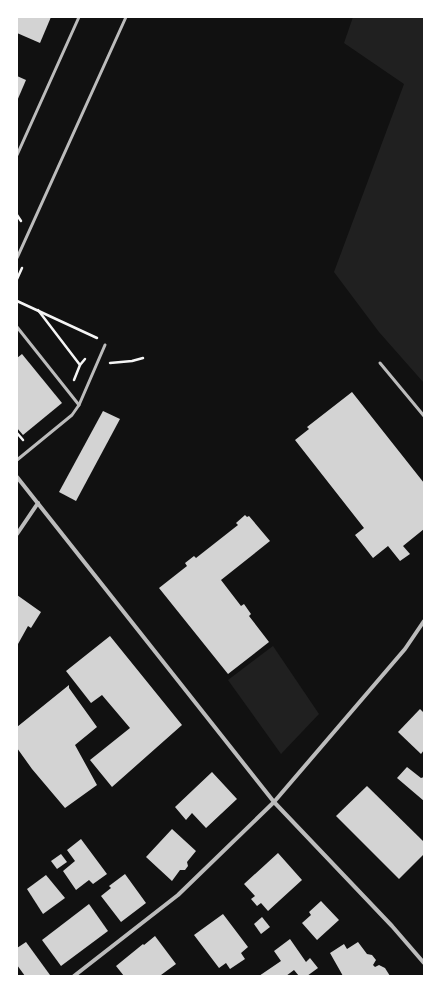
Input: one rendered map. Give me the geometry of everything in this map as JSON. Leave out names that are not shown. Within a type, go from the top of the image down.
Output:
[{"type":"street","points":[[17,476],[274,802],[392,926],[424,963]]},
{"type":"street","points":[[17,534],[38,504]]},
{"type":"street","points":[[74,976],[178,896],[274,802],[405,649],[424,621]]},
{"type":"lane","points":[[17,155],[79,17]]},
{"type":"lane","points":[[17,258],[126,17]]},
{"type":"lane","points":[[17,327],[79,405]]},
{"type":"lane","points":[[17,460],[72,415],[79,405],[105,345]]},
{"type":"lane","points":[[380,363],[424,416]]},
{"type":"path","points":[[17,301],[94,336],[105,345]]},
{"type":"path","points":[[37,310],[80,365]]},
{"type":"path","points":[[92,342],[94,336]]},
{"type":"path","points":[[69,392],[80,365],[87,354]]},
{"type":"shaded area","points":[[353,17],[424,17],[424,383],[379,332],[334,272],[404,84],[344,43]]},
{"type":"shaded area","points":[[273,646],[319,714],[281,754],[228,680]]},
{"type":"building","points":[[17,17],[51,17],[40,43],[17,33]]},
{"type":"building","points":[[17,76],[26,80],[17,101]]},
{"type":"building","points":[[22,354],[62,403],[23,435],[17,428],[17,358]]},
{"type":"building","points":[[352,392],[424,483],[424,529],[403,546],[410,554],[400,561],[388,546],[373,558],[355,535],[364,528],[295,440],[309,429],[307,427]]},
{"type":"building","points":[[103,411],[120,419],[76,501],[59,492]]},
{"type":"building","points":[[245,515],[247,517],[249,516],[270,541],[221,580],[241,606],[244,604],[251,614],[249,616],[269,642],[228,674],[159,588],[187,566],[185,563],[194,556],[196,558],[238,525],[236,523]]},
{"type":"building","points":[[17,595],[41,612],[31,628],[28,626],[18,644],[17,644]]},
{"type":"building","points":[[110,636],[182,725],[112,787],[90,760],[130,728],[102,695],[91,703],[66,671]]},
{"type":"building","points":[[69,685],[69,688],[97,727],[75,745],[97,785],[65,808],[32,769],[17,748],[17,727]]},
{"type":"building","points":[[420,709],[424,713],[424,750],[421,754],[398,732]]},
{"type":"building","points":[[407,767],[421,778],[424,777],[424,801],[397,778]]},
{"type":"building","points":[[212,772],[237,799],[206,828],[192,813],[186,820],[175,807]]},
{"type":"building","points":[[367,786],[424,842],[424,854],[399,879],[336,816]]},
{"type":"building","points":[[172,829],[196,851],[187,862],[188,866],[185,870],[180,870],[172,881],[146,857]]},
{"type":"building","points":[[81,839],[107,874],[93,884],[89,880],[76,890],[63,871],[75,861],[67,850]]},
{"type":"building","points":[[278,853],[302,880],[268,911],[261,903],[257,906],[251,899],[255,896],[244,884]]},
{"type":"building","points":[[61,854],[67,862],[57,869],[51,861]]},
{"type":"building","points":[[125,874],[146,903],[121,922],[101,896],[111,888],[109,886]]},
{"type":"building","points":[[46,875],[65,898],[43,914],[27,889]]},
{"type":"building","points":[[321,901],[339,920],[317,940],[302,923],[311,915],[309,912]]},
{"type":"building","points":[[89,904],[108,931],[61,966],[42,940]]},
{"type":"building","points":[[223,914],[248,947],[241,953],[245,959],[230,969],[226,963],[219,968],[194,935]]},
{"type":"building","points":[[262,917],[270,927],[261,934],[254,924]]},
{"type":"building","points":[[155,936],[176,964],[161,975],[162,976],[124,976],[116,966]]},
{"type":"building","points":[[290,939],[306,962],[310,958],[318,968],[307,976],[299,976],[294,970],[286,976],[259,976],[281,961],[274,951]]},
{"type":"building","points":[[26,942],[50,975],[49,976],[25,976],[17,965],[17,948]]},
{"type":"building","points":[[358,942],[367,954],[372,955],[376,960],[373,965],[375,967],[379,965],[385,968],[390,976],[343,976],[330,953],[344,944],[347,949]]}]
